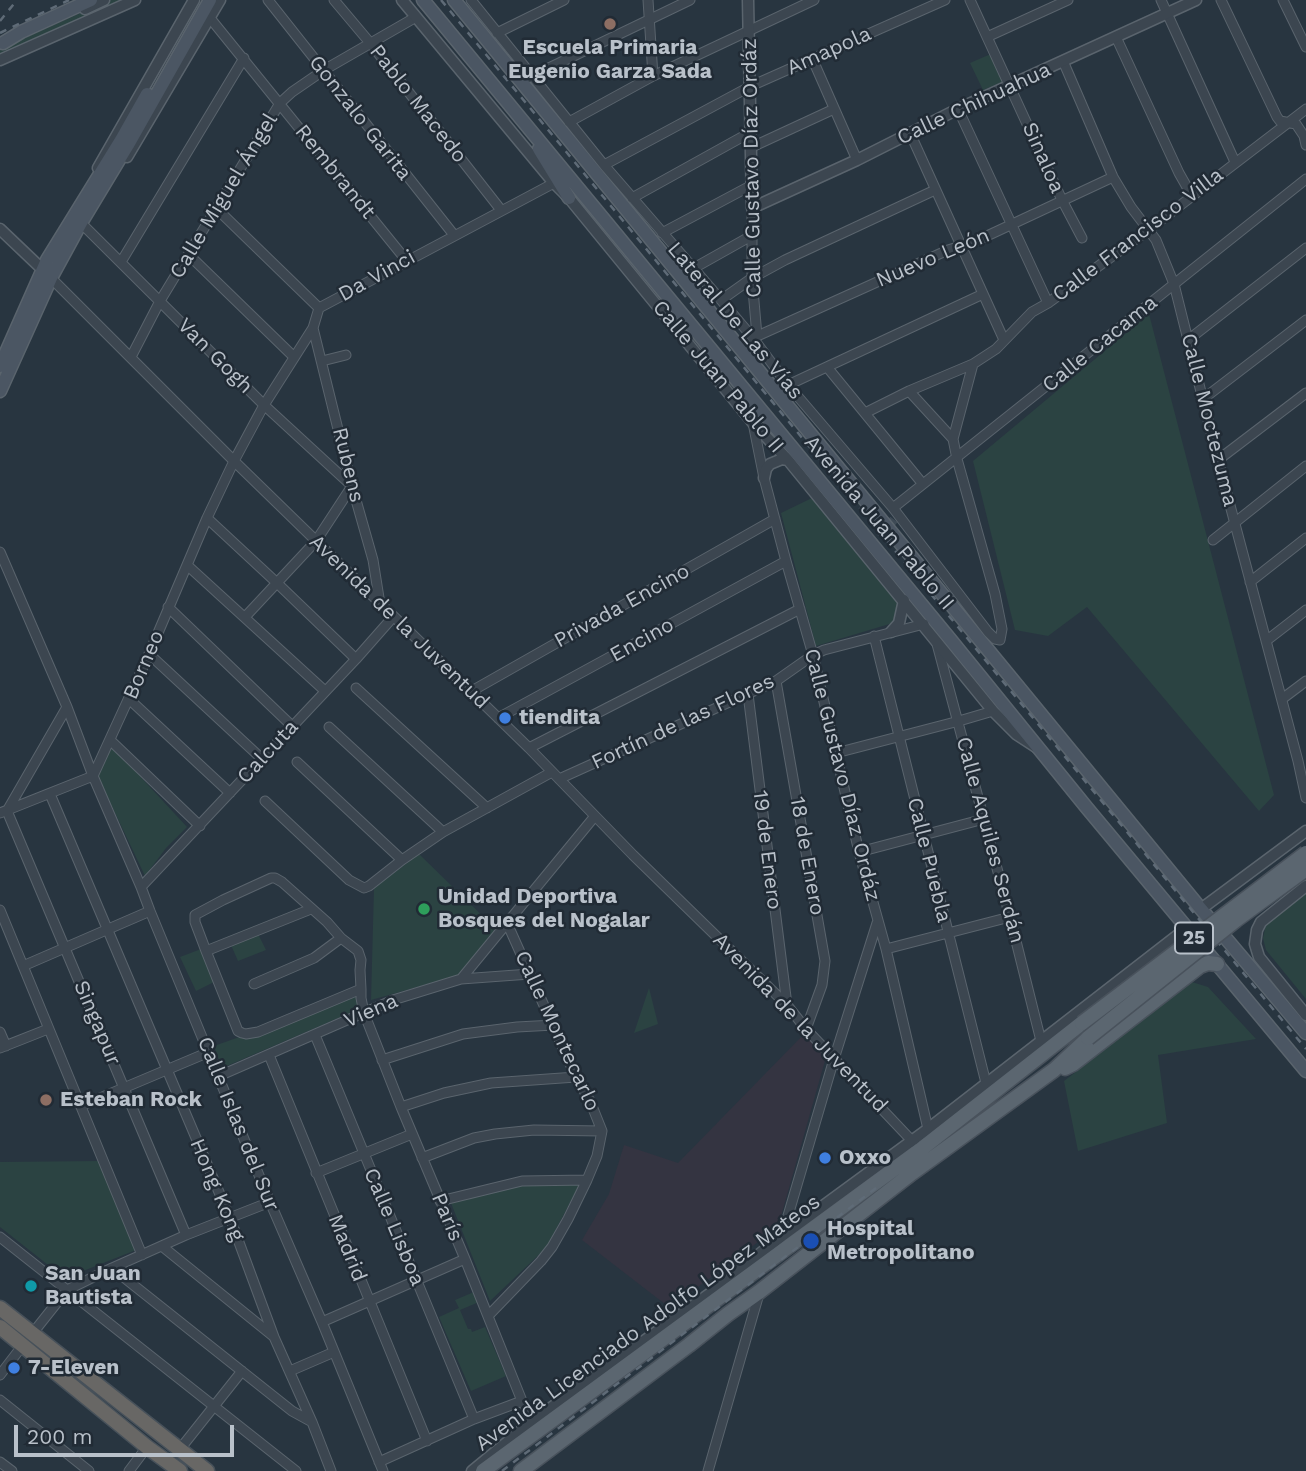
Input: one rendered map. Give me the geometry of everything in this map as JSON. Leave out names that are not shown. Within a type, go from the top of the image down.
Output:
[{"type":"highway","points":[[0,1308],[27,1339],[147,1447],[180,1471]]},
{"type":"highway","points":[[0,1327],[27,1339],[207,1471]]},
{"type":"main road","points":[[2,44],[15,35],[91,0]]},
{"type":"main road","points":[[125,142],[201,0]]},
{"type":"main road","points":[[0,366],[46,274],[210,0]]},
{"type":"main road","name":"Avenida Juan Pablo II","points":[[423,0],[1306,1071]]},
{"type":"main road","name":"Avenida Juan Pablo II","points":[[454,0],[527,79],[964,619],[1306,1033]]},
{"type":"main road","points":[[526,124],[569,198]]},
{"type":"main road","points":[[0,391],[46,274],[81,223],[98,186]]},
{"type":"main road","name":"Avenida Licenciado Adolfo López Mateos","points":[[483,1471],[549,1421],[578,1394],[1012,1077],[1306,853]]},
{"type":"main road","name":"Avenida Licenciado Adolfo López Mateos","points":[[520,1471],[759,1292],[912,1173],[1054,1070],[1088,1038],[1236,920],[1306,869]]},
{"type":"main road","points":[[1054,1070],[1073,1064],[1193,970],[1204,964],[1217,964]]},
{"type":"main road","points":[[986,1083],[1012,1077]]},
{"type":"main road","points":[[549,1421],[557,1402]]},
{"type":"street","points":[[2,44],[104,0]]},
{"type":"street","points":[[0,60],[135,0]]},
{"type":"street","points":[[98,186],[101,161],[194,0]]},
{"type":"street","points":[[98,186],[113,177],[133,148],[220,0]]},
{"type":"street","name":"Gonzalo Garita","points":[[268,0],[454,234]]},
{"type":"street","name":"Pablo Macedo","points":[[334,0],[501,210]]},
{"type":"street","name":"Calle Juan Pablo II","points":[[402,0],[753,423],[788,460],[867,554],[993,710],[1016,734],[1038,748]]},
{"type":"street","name":"Lateral De Las Vías","points":[[471,0],[497,33],[527,79],[569,122],[604,166],[755,337],[788,385],[988,632],[1000,640],[1002,629],[995,594],[957,459]]},
{"type":"street","points":[[648,0],[653,76]]},
{"type":"street","points":[[527,79],[690,0]]},
{"type":"street","name":"Calle Gustavo Díaz Ordáz","points":[[748,0],[755,337]]},
{"type":"street","points":[[569,122],[653,76],[814,0]]},
{"type":"street","name":"Amapola","points":[[604,166],[751,86],[945,0]]},
{"type":"street","name":"Sinaloa","points":[[970,0],[1082,239]]},
{"type":"street","points":[[988,37],[1068,0]]},
{"type":"street","points":[[1161,0],[1235,162]]},
{"type":"street","name":"Calle Chihuahua","points":[[752,208],[857,160],[958,109],[1196,0]]},
{"type":"street","points":[[1221,0],[1277,117],[1280,121],[1296,124],[1306,145]]},
{"type":"street","points":[[1283,0],[1306,47]]},
{"type":"street","points":[[497,33],[560,1]]},
{"type":"street","name":"Calle Miguel Ángel","points":[[131,357],[160,301],[280,103],[324,70],[416,17]]},
{"type":"street","name":"Rembrandt","points":[[210,18],[406,260]]},
{"type":"street","points":[[1116,37],[1179,173],[1192,195]]},
{"type":"street","points":[[121,262],[244,58]]},
{"type":"street","points":[[812,58],[857,160]]},
{"type":"street","name":"Calle Moctezuma","points":[[1063,61],[1113,177],[1156,240],[1174,284],[1266,640],[1302,757],[1306,798]]},
{"type":"street","points":[[752,147],[834,109]]},
{"type":"street","points":[[958,109],[1048,303]]},
{"type":"street","name":"Calle Francisco Villa","points":[[865,413],[974,364],[996,349],[1032,312],[1147,230],[1306,109]]},
{"type":"street","points":[[632,198],[751,132]]},
{"type":"street","points":[[910,133],[1004,340]]},
{"type":"street","name":"Nuevo León","points":[[755,337],[1113,177]]},
{"type":"street","name":"Calle Cacama","points":[[895,514],[922,483],[957,459],[1306,179]]},
{"type":"street","name":"Da Vinci","points":[[234,461],[264,405],[313,328],[319,308],[554,183]]},
{"type":"street","points":[[662,233],[752,185]]},
{"type":"street","points":[[721,300],[752,278],[785,260],[934,190]]},
{"type":"street","points":[[217,209],[319,308]]},
{"type":"street","name":"Van Gogh","points":[[81,223],[264,405],[352,486]]},
{"type":"street","name":"Avenida de la Juventud","points":[[0,229],[787,1005],[806,1029],[916,1145]]},
{"type":"street","points":[[694,268],[751,236]]},
{"type":"street","points":[[1188,340],[1306,248]]},
{"type":"street","points":[[188,255],[294,357]]},
{"type":"street","points":[[788,385],[983,294]]},
{"type":"street","points":[[1203,400],[1306,320]]},
{"type":"street","name":"Rubens","points":[[313,328],[373,559],[380,604]]},
{"type":"street","points":[[323,361],[346,355]]},
{"type":"street","points":[[957,459],[953,439],[974,364]]},
{"type":"street","points":[[827,366],[922,483]]},
{"type":"street","points":[[909,391],[953,439]]},
{"type":"street","points":[[1218,460],[1306,393]]},
{"type":"street","name":"Calle Gustavo Díaz Ordáz","points":[[753,423],[764,478],[813,655],[928,1129]]},
{"type":"street","points":[[764,478],[766,469],[775,460],[788,460]]},
{"type":"street","name":"Borneo","points":[[93,776],[234,461]]},
{"type":"street","points":[[1213,540],[1306,466]]},
{"type":"street","points":[[245,617],[316,541],[352,486]]},
{"type":"street","points":[[207,518],[356,659]]},
{"type":"street","name":"Privada Encino","points":[[470,692],[775,519]]},
{"type":"street","points":[[1251,582],[1306,538]]},
{"type":"street","name":"Calle Islas del Sur","points":[[0,552],[381,1466]]},
{"type":"street","name":"Encino","points":[[498,718],[786,561]]},
{"type":"street","points":[[187,565],[325,691]]},
{"type":"street","points":[[891,632],[899,623],[904,600]]},
{"type":"street","points":[[168,607],[292,726]]},
{"type":"street","points":[[529,748],[800,609]]},
{"type":"street","points":[[1266,640],[1306,610]]},
{"type":"street","name":"Calcuta","points":[[141,887],[393,617]]},
{"type":"street","name":"Fortín de las Flores","points":[[265,801],[349,880],[364,888],[443,832],[556,775],[776,681],[824,650],[924,624]]},
{"type":"street","name":"Calle Puebla","points":[[874,636],[986,1083]]},
{"type":"street","name":"Calle Aquiles Serdán","points":[[936,640],[1041,1041]]},
{"type":"street","points":[[149,654],[261,758]]},
{"type":"street","name":"18 de Enero","points":[[776,681],[825,961],[822,985],[806,1029]]},
{"type":"street","points":[[1282,699],[1306,681]]},
{"type":"street","points":[[356,688],[487,808]]},
{"type":"street","name":"19 de Enero","points":[[748,694],[787,1005]]},
{"type":"street","points":[[129,699],[230,793]]},
{"type":"street","points":[[3,812],[66,707]]},
{"type":"street","points":[[836,753],[959,722],[993,710]]},
{"type":"street","points":[[329,727],[443,832]]},
{"type":"street","points":[[110,740],[200,826]]},
{"type":"street","points":[[297,762],[402,860]]},
{"type":"street","points":[[3,812],[93,776]]},
{"type":"street","name":"Hong Kong","points":[[50,793],[230,1218],[274,1337],[313,1422],[331,1471]]},
{"type":"street","name":"Singapur","points":[[3,812],[65,948],[186,1235]]},
{"type":"street","points":[[461,979],[595,816]]},
{"type":"street","points":[[859,852],[984,819]]},
{"type":"street","points":[[1201,909],[1306,831]]},
{"type":"street","name":"París","points":[[206,951],[195,922],[197,912],[275,878],[360,954],[364,1013],[522,1401],[534,1420]]},
{"type":"street","points":[[1306,886],[1261,922],[1255,944],[1259,957],[1306,1015]]},
{"type":"street","points":[[311,909],[206,951],[238,1031],[258,1032],[361,989]]},
{"type":"street","points":[[0,910],[142,1255]]},
{"type":"street","points":[[23,966],[150,911]]},
{"type":"street","points":[[886,949],[1010,917]]},
{"type":"street","points":[[782,1236],[878,922]]},
{"type":"street","name":"Calle Montecarlo","points":[[489,1315],[552,1247],[587,1180],[597,1156],[602,1131],[507,923]]},
{"type":"street","points":[[471,1471],[557,1402],[578,1394],[782,1236],[916,1145],[928,1129],[1186,928]]},
{"type":"street","points":[[254,984],[314,958],[341,938]]},
{"type":"street","points":[[1171,940],[1184,944],[1189,950],[1194,963],[1193,970]]},
{"type":"street","name":"Viena","points":[[219,1076],[393,1000],[461,979],[530,974]]},
{"type":"street","points":[[382,1060],[463,1034],[517,1027],[554,1026]]},
{"type":"street","points":[[0,1032],[3,1047],[48,1029]]},
{"type":"street","name":"Calle Lisboa","points":[[315,1035],[474,1419]]},
{"type":"street","points":[[81,1106],[209,1052]]},
{"type":"street","name":"Madrid","points":[[269,1055],[426,1441]]},
{"type":"street","points":[[401,1107],[444,1093],[491,1083],[576,1077]]},
{"type":"street","points":[[422,1158],[474,1138],[495,1134],[534,1130],[602,1131]]},
{"type":"street","points":[[316,1173],[412,1134]]},
{"type":"street","points":[[440,1201],[522,1181],[587,1180]]},
{"type":"street","points":[[0,1375],[67,1290],[186,1235],[270,1202]]},
{"type":"street","points":[[0,1237],[296,1471]]},
{"type":"street","points":[[163,1247],[274,1337]]},
{"type":"street","points":[[322,1322],[465,1259]]},
{"type":"street","points":[[112,1268],[292,1411],[313,1422]]},
{"type":"street","points":[[708,1471],[759,1292]]},
{"type":"street","points":[[290,1371],[334,1352]]},
{"type":"street","points":[[180,1449],[242,1371]]},
{"type":"street","points":[[0,1400],[89,1471]]},
{"type":"street","points":[[381,1466],[426,1441],[522,1401]]},
{"type":"street","points":[[532,1471],[596,1420],[604,1409]]},
{"type":"street","points":[[130,1471],[147,1447]]},
{"type":"street","points":[[0,1462],[12,1471]]},
{"type":"shaded area","points":[[804,1034],[826,1057],[778,1227],[670,1308],[582,1240],[609,1194],[624,1145],[678,1163]]},
{"type":"green space","points":[[110,0],[126,0],[0,56],[0,49]]},
{"type":"green space","points":[[993,53],[1004,78],[1002,82],[983,90],[970,63]]},
{"type":"green space","points":[[1149,314],[1274,795],[1259,811],[1087,607],[1048,636],[1015,630],[973,461]]},
{"type":"green space","points":[[812,498],[900,605],[896,622],[816,646],[781,513]]},
{"type":"green space","points":[[112,746],[187,827],[166,848],[145,876],[98,777]]},
{"type":"green space","name":"Unidad Deportiva Bosques del Nogalar","points":[[419,854],[496,929],[457,976],[371,1000],[374,888]]},
{"type":"green space","points":[[1306,893],[1306,999],[1266,950],[1263,938],[1267,920]]},
{"type":"green space","points":[[258,934],[266,950],[238,961],[231,945]]},
{"type":"green space","points":[[201,949],[214,982],[196,991],[180,957]]},
{"type":"green space","points":[[1192,982],[1208,987],[1256,1039],[1158,1055],[1167,1123],[1078,1151],[1064,1081]]},
{"type":"green space","points":[[649,988],[658,1024],[634,1033]]},
{"type":"green space","points":[[357,995],[357,1010],[222,1068],[214,1046]]},
{"type":"green space","points":[[100,1161],[136,1250],[63,1279],[0,1227],[0,1162]]},
{"type":"green space","points":[[581,1182],[546,1248],[490,1301],[451,1203],[511,1185]]},
{"type":"green space","points":[[474,1292],[479,1302],[460,1310],[472,1332],[485,1327],[506,1376],[471,1391],[439,1317],[459,1308],[455,1300]]},
{"type":"tunnel","points":[[872,548],[895,518]]},
{"type":"railway","points":[[0,21],[17,0]]},
{"type":"railway","points":[[0,33],[69,0]]},
{"type":"railway","points":[[441,0],[1306,1049]]},
{"type":"railway","points":[[502,1471],[876,1188]]},
{"type":"place","name":"Escuela Primaria Eugenio Garza Sada","points":[[610,24]]},
{"type":"place","name":"tiendita","points":[[505,718]]},
{"type":"place","name":"Unidad Deportiva Bosques del Nogalar","points":[[424,909]]},
{"type":"place","name":"Esteban Rock","points":[[46,1100]]},
{"type":"place","name":"Oxxo","points":[[825,1158]]},
{"type":"place","name":"Hospital Metropolitano","points":[[811,1241]]},
{"type":"place","name":"San Juan Bautista","points":[[31,1286]]},
{"type":"place","name":"7-Eleven","points":[[14,1368]]}]
